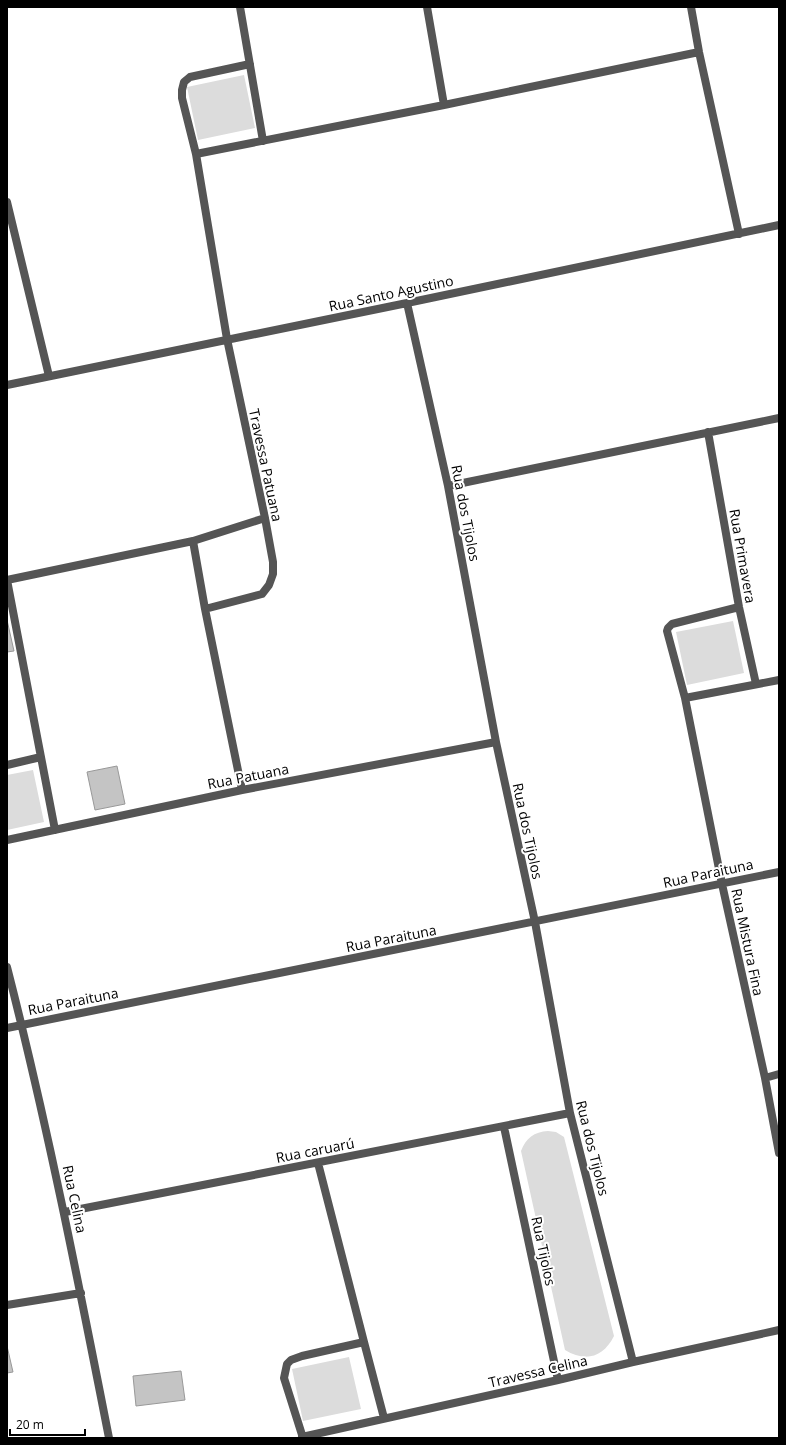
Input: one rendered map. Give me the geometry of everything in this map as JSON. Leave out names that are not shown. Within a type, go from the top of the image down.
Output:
[{"type":"street","points":[[240,7],[263,141]]},
{"type":"street","points":[[426,7],[444,105]]},
{"type":"street","points":[[691,7],[699,52],[739,234]]},
{"type":"street","points":[[196,154],[444,105],[699,52]]},
{"type":"street","name":"Travessa Patuana","points":[[205,609],[262,594],[269,585],[273,574],[273,562],[227,339],[196,154],[182,98],[182,90],[184,82],[190,77],[250,64]]},
{"type":"street","points":[[7,202],[49,376]]},
{"type":"street","name":"Rua Santo Agustino","points":[[7,385],[779,225]]},
{"type":"street","name":"Rua dos Tijolos","points":[[407,303],[448,486],[496,742],[535,922],[570,1113],[632,1362]]},
{"type":"street","points":[[448,486],[779,418]]},
{"type":"street","name":"Rua Primavera","points":[[708,432],[739,607],[756,684]]},
{"type":"street","points":[[55,830],[7,580],[193,541],[265,518]]},
{"type":"street","points":[[193,541],[205,609],[242,790]]},
{"type":"street","name":"Rua Mistura Fina","points":[[739,607],[672,624],[667,631],[685,698],[722,884],[779,1153]]},
{"type":"street","points":[[685,698],[779,680]]},
{"type":"street","name":"Rua Patuana","points":[[7,840],[242,790],[496,742]]},
{"type":"street","points":[[7,765],[41,757]]},
{"type":"street","name":"Rua Paraituna","points":[[7,1028],[779,872]]},
{"type":"street","name":"Rua Celina","points":[[7,967],[22,1025],[64,1212],[109,1438]]},
{"type":"street","points":[[764,1078],[779,1074]]},
{"type":"street","name":"Rua caruarú","points":[[64,1212],[570,1113]]},
{"type":"street","name":"Rua Tijolos","points":[[504,1127],[558,1380]]},
{"type":"street","points":[[318,1163],[384,1418]]},
{"type":"street","points":[[7,1305],[81,1292]]},
{"type":"street","name":"Travessa Celina","points":[[302,1437],[779,1330]]},
{"type":"street","points":[[302,1437],[284,1378],[287,1364],[291,1360],[302,1356],[364,1342]]},
{"type":"shaded area","points":[[244,75],[255,128],[198,140],[187,87]]},
{"type":"shaded area","points":[[733,621],[744,673],[687,685],[676,632]]},
{"type":"shaded area","points":[[33,770],[44,822],[7,830],[7,775]]},
{"type":"shaded area","points":[[548,1131],[556,1132],[564,1137],[614,1336],[605,1349],[593,1356],[580,1356],[565,1350],[521,1151],[531,1136]]},
{"type":"shaded area","points":[[349,1357],[361,1409],[303,1421],[292,1369]]},
{"type":"building","points":[[7,620],[14,651],[7,652]]},
{"type":"building","points":[[117,766],[125,804],[95,810],[87,772]]},
{"type":"building","points":[[7,1346],[13,1372],[7,1373]]},
{"type":"building","points":[[181,1371],[185,1400],[136,1406],[133,1376]]}]
